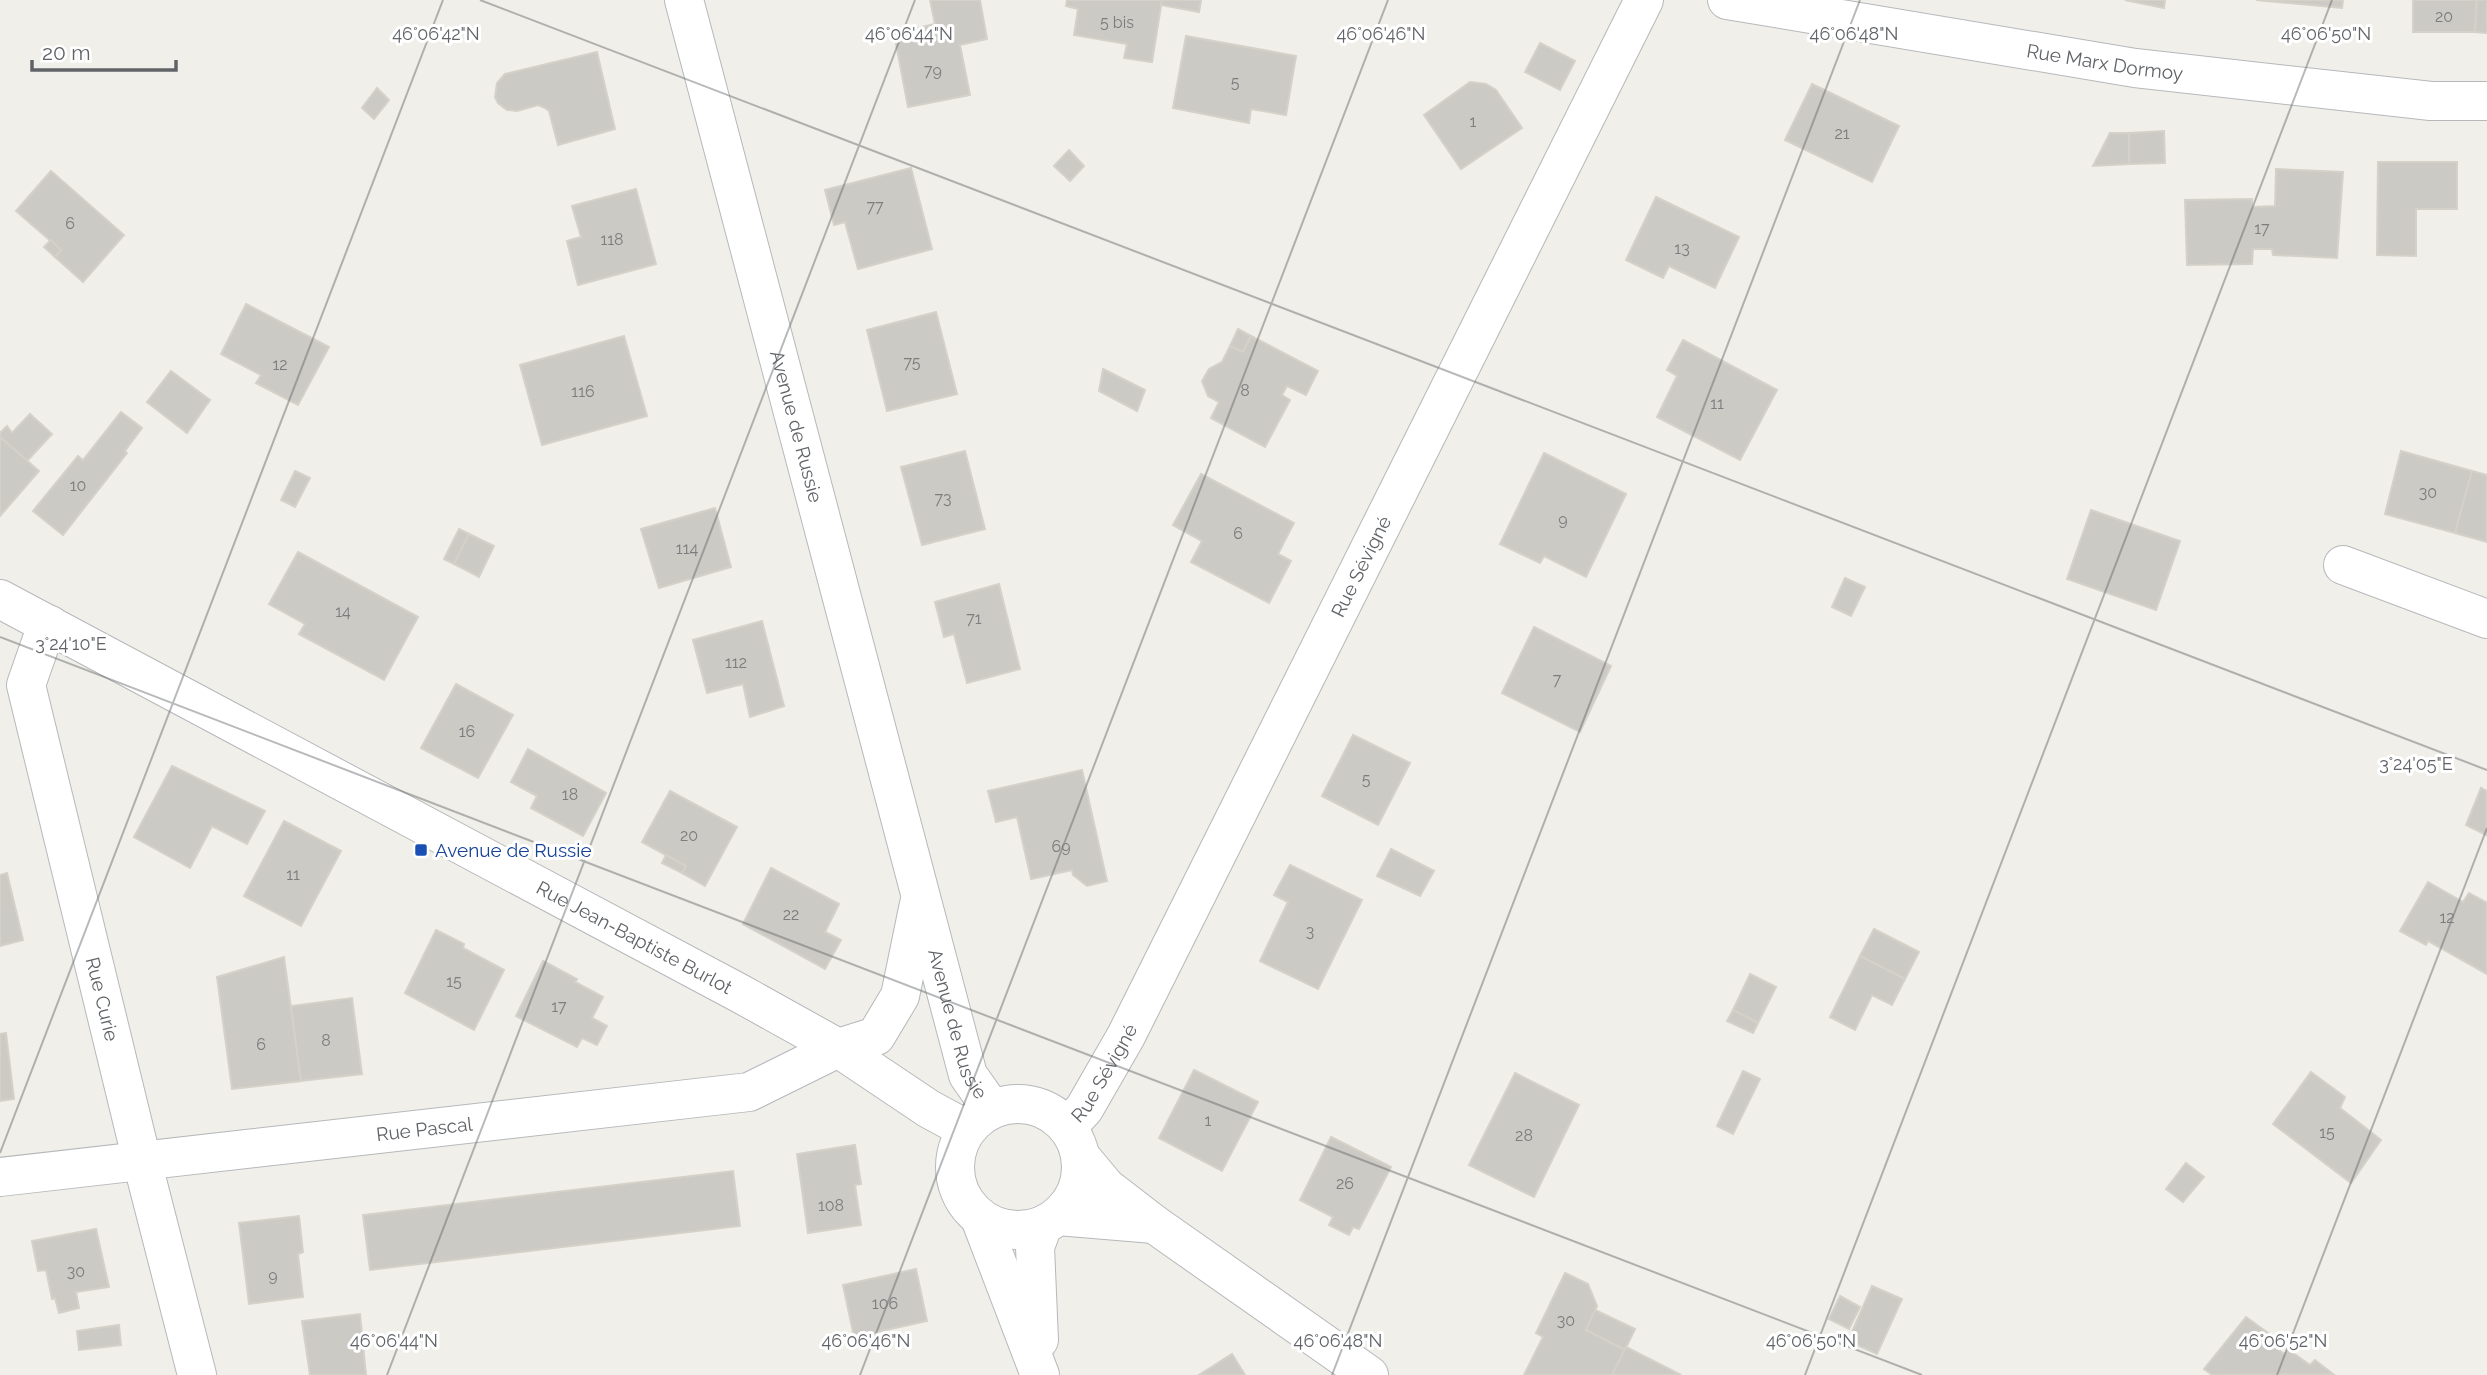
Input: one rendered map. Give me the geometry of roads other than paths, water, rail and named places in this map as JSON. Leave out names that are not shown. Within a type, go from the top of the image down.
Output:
[{"type":"street","name":"Avenue de Russie","points":[[684,0],[979,1119]]},
{"type":"street","name":"Rue Sévigné","points":[[1074,1142],[1084,1109],[1126,1037],[1644,0]]},
{"type":"street","name":"Rue Marx Dormoy","points":[[1727,0],[2135,68],[2431,101],[2487,101]]},
{"type":"street","points":[[2343,565],[2487,619]]},
{"type":"street","name":"Rue Jean-Baptiste Burlot","points":[[0,599],[741,994],[838,1048],[929,1109],[979,1119]]},
{"type":"street","name":"Rue Curie","points":[[50,625],[26,685],[197,1375]]},
{"type":"street","name":"Avenue de Russie","points":[[838,1048],[876,1036],[900,996],[921,894]]},
{"type":"street","name":"Rue Pascal","points":[[0,1177],[749,1092],[838,1048]]},
{"type":"street","points":[[1154,1224],[1051,1220],[1027,1229],[1011,1230],[995,1226],[969,1207],[960,1193],[954,1160],[979,1119],[1008,1104],[1041,1108],[1055,1116],[1106,1187],[1368,1375]]},
{"type":"street","points":[[1040,1374],[1035,1247],[1051,1220],[1069,1204],[1077,1190],[1074,1142]]},
{"type":"street","points":[[981,1218],[1040,1374]]},
{"type":"place","name":"Avenue de Russie","points":[[421,850]]}]
